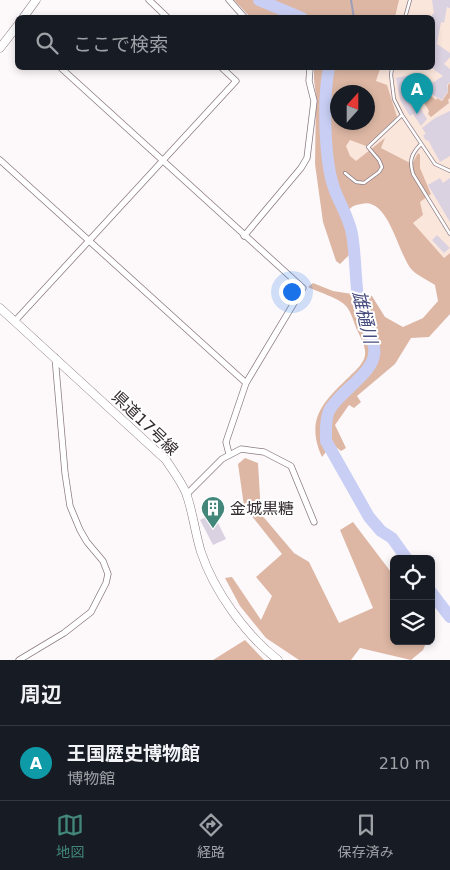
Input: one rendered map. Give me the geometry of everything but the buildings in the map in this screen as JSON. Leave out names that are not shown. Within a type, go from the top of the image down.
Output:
[{"type":"main road","points":[[25,15],[36,0]]},
{"type":"main road","points":[[0,48],[15,29]]},
{"type":"main road","name":"県道17号線","points":[[0,308],[166,460],[182,484],[186,494],[201,551],[217,588],[253,636],[278,660]]},
{"type":"street","points":[[149,0],[165,15]]},
{"type":"street","points":[[229,0],[242,15]]},
{"type":"street","points":[[63,70],[303,288],[246,383],[226,442],[229,454]]},
{"type":"street","points":[[15,322],[236,80],[224,70]]},
{"type":"street","points":[[244,236],[302,168],[307,158],[314,101],[309,81],[310,70]]},
{"type":"street","points":[[0,160],[246,383]]},
{"type":"street","points":[[19,660],[64,633],[91,612],[106,583],[108,574],[103,561],[87,542],[80,530],[70,506],[65,473],[55,357]]},
{"type":"street","points":[[186,494],[229,454],[241,449],[264,452],[292,466],[314,522]]},
{"type":"lane","points":[[407,15],[410,0]]},
{"type":"lane","points":[[392,70],[394,100],[402,115],[435,164],[450,171]]},
{"type":"lane","points":[[345,173],[356,182],[364,183],[379,172],[382,167],[379,160],[368,148],[402,115]]},
{"type":"lane","points":[[421,144],[411,157],[410,164],[413,174],[450,234]]},
{"type":"shaded area","points":[[234,0],[399,0],[395,15],[248,15]]},
{"type":"shaded area","points":[[387,0],[450,0],[450,282],[352,163],[342,146],[347,137],[367,141],[368,130],[375,130],[375,85],[370,85],[374,70],[435,70],[435,15],[391,15]]},
{"type":"shaded area","points":[[314,70],[380,70],[376,81],[387,85],[397,117],[366,146],[350,140],[346,146],[350,156],[356,161],[385,138],[381,148],[412,164],[418,153],[420,155],[420,168],[431,194],[420,202],[423,215],[413,223],[444,258],[450,253],[450,314],[429,337],[411,338],[395,364],[357,396],[361,402],[354,408],[349,405],[335,425],[346,448],[341,451],[332,444],[324,424],[320,431],[326,452],[322,457],[315,432],[319,412],[331,395],[361,364],[365,355],[365,348],[348,308],[334,298],[308,287],[313,283],[333,291],[352,294],[362,292],[372,296],[385,317],[403,327],[423,318],[438,301],[435,285],[412,270],[386,217],[371,204],[355,205],[348,211],[356,227],[350,254],[340,264],[336,261],[323,222],[315,164],[316,96]]},
{"type":"shaded area","points":[[450,83],[449,103],[431,117],[423,101],[425,97],[430,95],[436,100],[437,98],[442,101],[448,92],[448,85]]},
{"type":"shaded area","points":[[245,458],[258,463],[261,514],[294,553],[309,562],[339,623],[373,608],[340,530],[353,522],[390,571],[390,645],[425,645],[423,650],[411,660],[360,648],[351,660],[299,660],[266,638],[240,606],[225,578],[232,577],[261,620],[272,596],[256,577],[282,554],[244,506],[238,464]]},
{"type":"shaded area","points":[[245,640],[264,660],[213,660]]},
{"type":"waterway","name":"雄樋川","points":[[259,0],[295,15]]},
{"type":"waterway","points":[[351,0],[354,15]]},
{"type":"waterway","name":"雄樋川","points":[[329,70],[325,111],[328,161],[334,188],[351,228],[360,311],[371,336],[374,355],[372,362],[361,377],[333,404],[329,411],[326,422],[326,441],[369,517],[381,531],[392,538],[404,555]]},
{"type":"waterway","name":"雄樋川","points":[[435,597],[450,617]]},
{"type":"place","name":"王国歴史博物館","points":[[417,114]]},
{"type":"place","name":"金城黒糖","points":[[213,529]]}]
